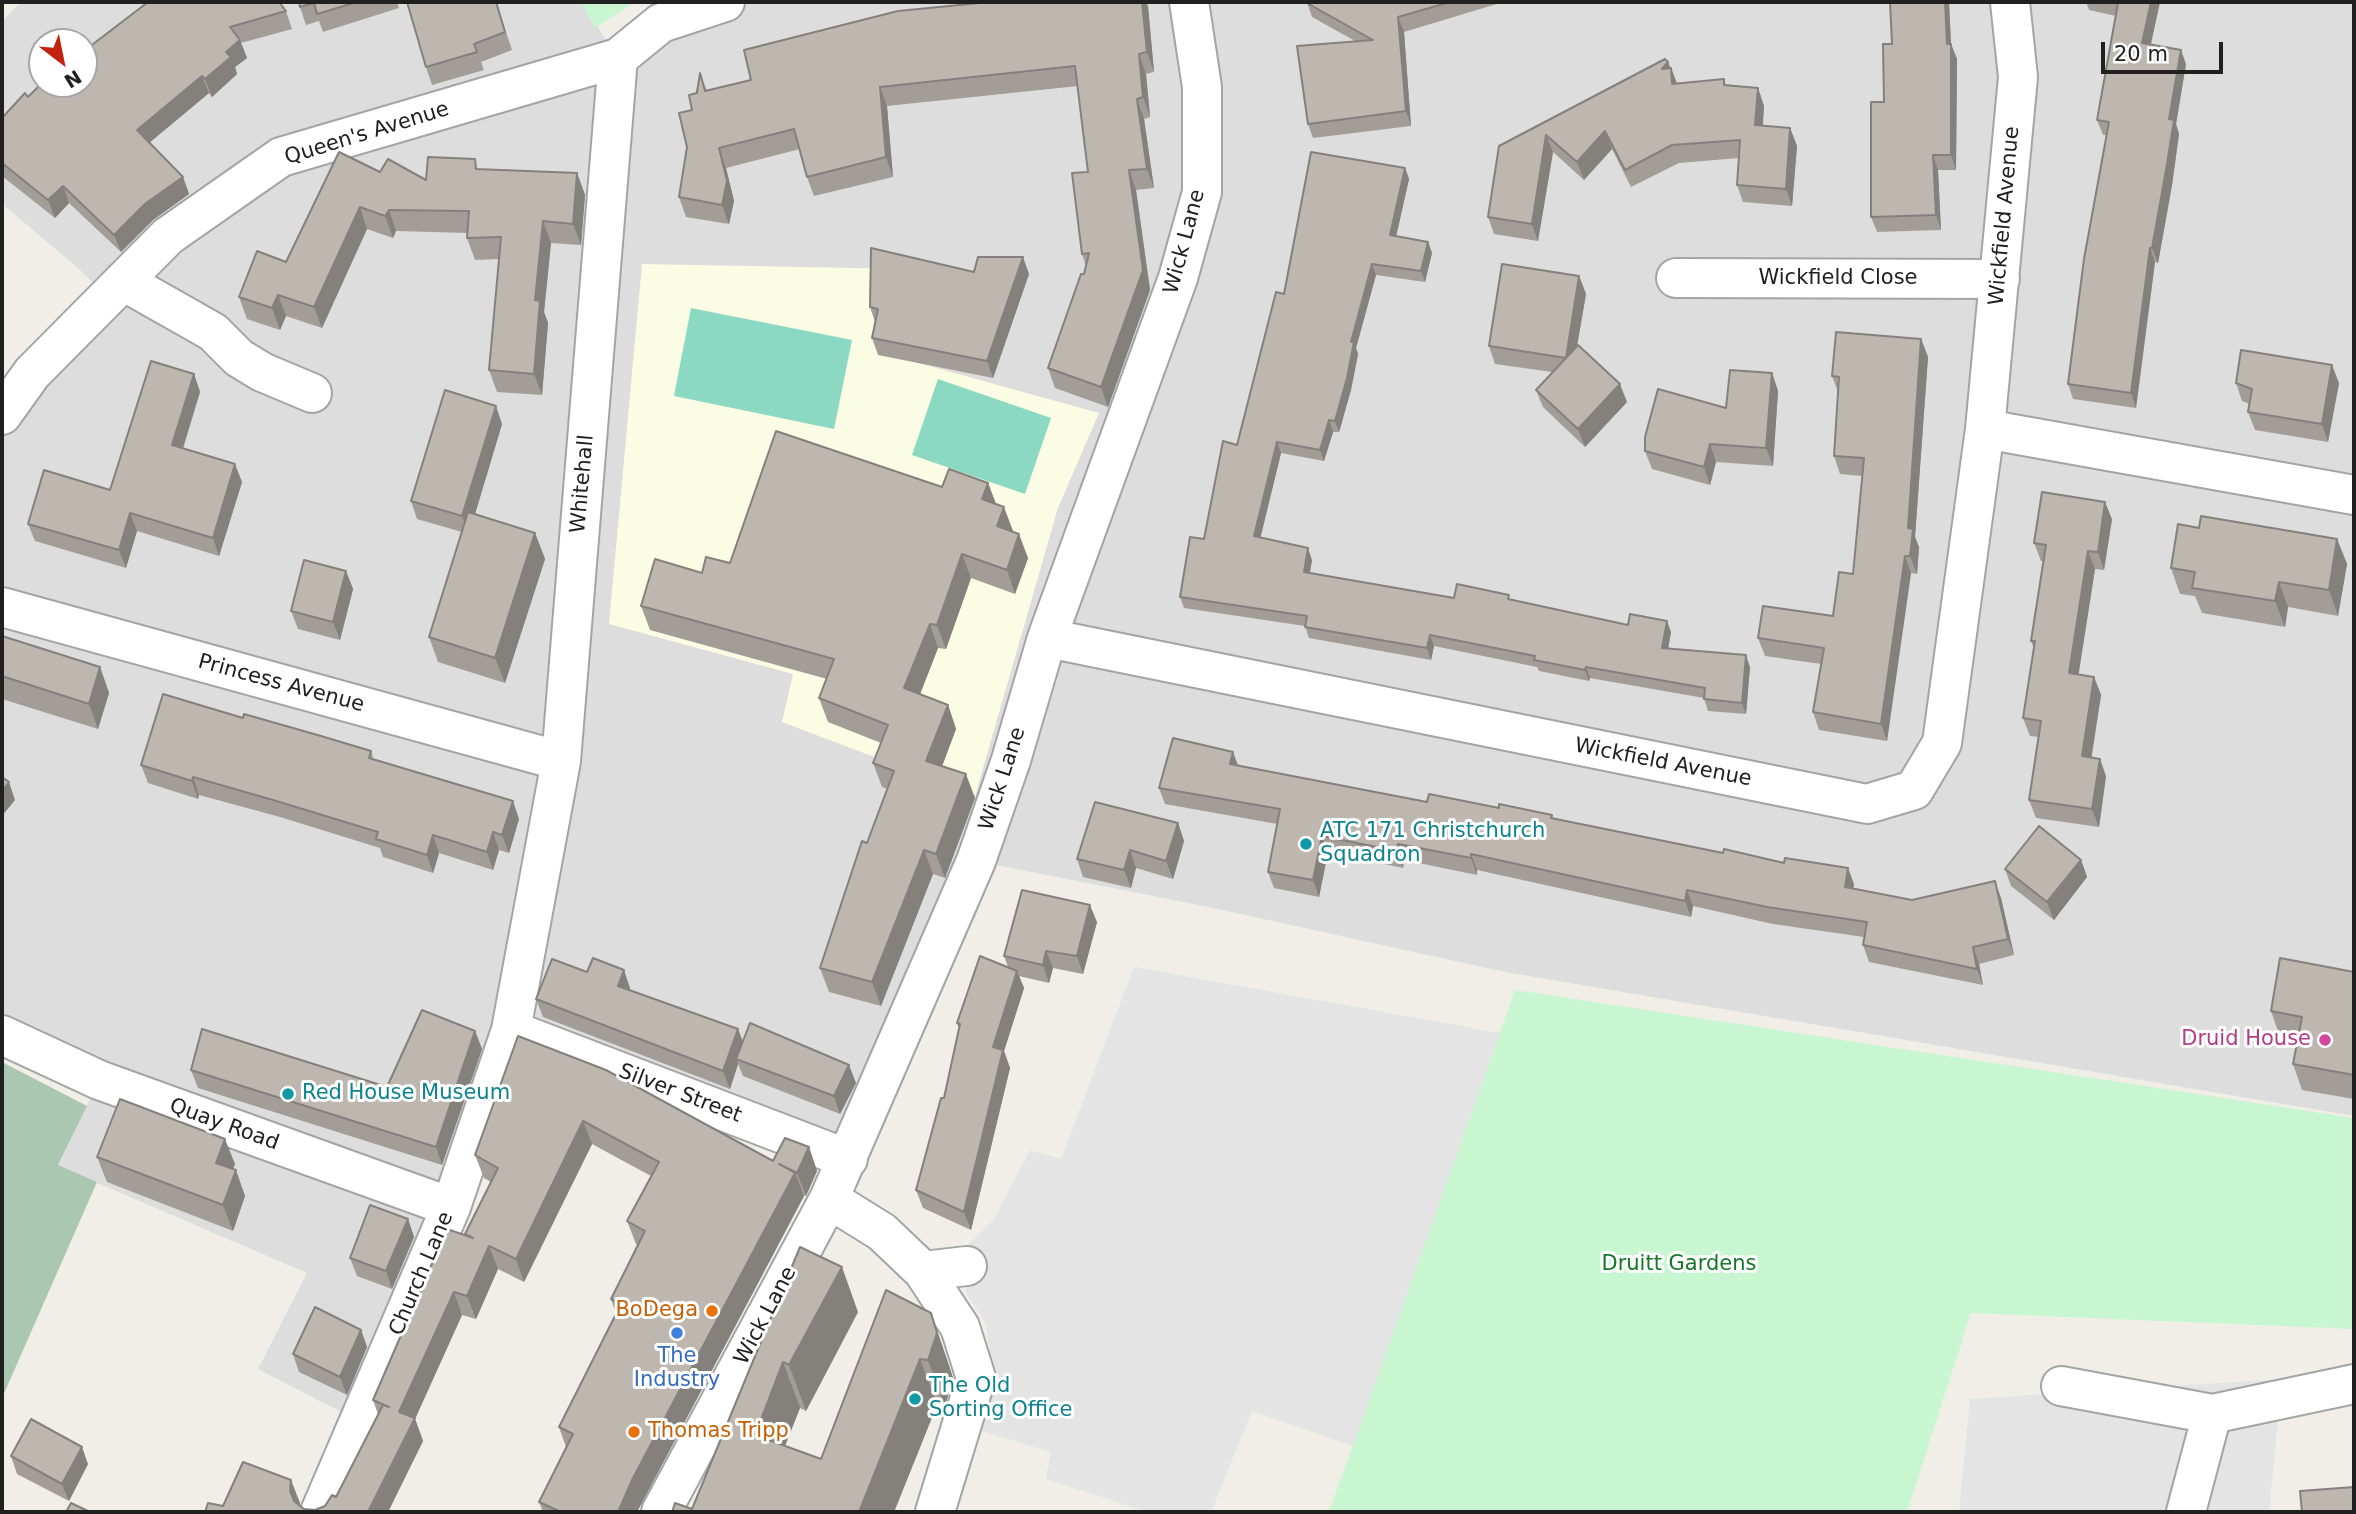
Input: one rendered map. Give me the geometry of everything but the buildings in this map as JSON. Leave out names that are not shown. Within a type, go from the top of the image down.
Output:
[{"type":"street","points":[[618,58],[661,23],[725,2]]},
{"type":"street","name":"Wick Lane","points":[[661,1512],[829,1199],[976,861],[1011,760],[1047,638],[1178,278],[1202,192],[1202,87],[1189,2]]},
{"type":"street","name":"Wickfield Avenue","points":[[1047,638],[1867,804],[1914,790],[1942,743],[1985,429],[2018,77],[2010,2]]},
{"type":"street","name":"Queen's Avenue","points":[[2,415],[32,373],[168,236],[281,157],[618,58]]},
{"type":"street","name":"Whitehall","points":[[511,1030],[561,761],[618,58]]},
{"type":"street","name":"Wickfield Close","points":[[1676,278],[2000,279]]},
{"type":"street","points":[[123,281],[213,332],[239,358],[262,372],[312,393]]},
{"type":"street","points":[[1985,429],[2354,495]]},
{"type":"street","name":"Princess Avenue","points":[[2,607],[561,761]]},
{"type":"street","name":"Silver Street","points":[[511,1030],[848,1159]]},
{"type":"street","name":"Church Lane","points":[[320,1512],[451,1206],[511,1030]]},
{"type":"street","name":"Quay Road","points":[[2,1035],[99,1080],[451,1206]]},
{"type":"street","points":[[829,1199],[882,1232],[923,1271],[960,1327],[976,1378],[935,1512]]},
{"type":"street","points":[[923,1271],[967,1266]]},
{"type":"street","points":[[2061,1386],[2212,1414],[2354,1384]]},
{"type":"street","points":[[2186,1512],[2212,1414]]},
{"type":"shaded area","points":[[21,2],[581,2],[618,58],[725,2],[2354,2],[2354,1116],[1505,972],[1209,907],[976,861],[848,1159],[511,1030],[359,1421],[258,1369],[307,1273],[58,1166],[99,1080],[2,1035],[2,415],[107,297],[77,267],[2,204],[2,21]]},
{"type":"shaded area","points":[[642,264],[906,269],[893,356],[1099,413],[1058,508],[975,796],[906,773],[906,769],[782,722],[793,674],[609,624]]},
{"type":"shaded area","points":[[1134,967],[1500,1033],[1353,1446],[1252,1411],[1211,1512],[1148,1512],[1046,1479],[1051,1452],[975,1429],[991,1362],[986,1324],[966,1293],[968,1245],[994,1219],[1030,1150],[1061,1159]]},
{"type":"shaded area","points":[[2,1062],[87,1106],[58,1165],[97,1182],[2,1398]]},
{"type":"shaded area","points":[[2282,1379],[2269,1512],[1959,1512],[1970,1399]]},
{"type":"green space","points":[[581,2],[635,2],[595,28]]},
{"type":"green space","points":[[691,308],[852,340],[834,429],[674,396]]},
{"type":"green space","points":[[938,379],[1051,418],[1025,494],[912,455]]},
{"type":"green space","name":"Druitt Gardens","points":[[1515,990],[2354,1118],[2354,1329],[1971,1313],[1907,1512],[1329,1512]]},
{"type":"place","name":"ATC 171 Christchurch Squadron","points":[[1306,844]]},
{"type":"place","name":"Druid House","points":[[2325,1040]]},
{"type":"place","name":"Red House Museum","points":[[288,1094]]},
{"type":"place","name":"BoDega","points":[[712,1311]]},
{"type":"place","name":"The Industry","points":[[677,1333]]},
{"type":"place","name":"The Old Sorting Office","points":[[915,1399]]},
{"type":"place","name":"Thomas Tripp","points":[[634,1432]]}]
